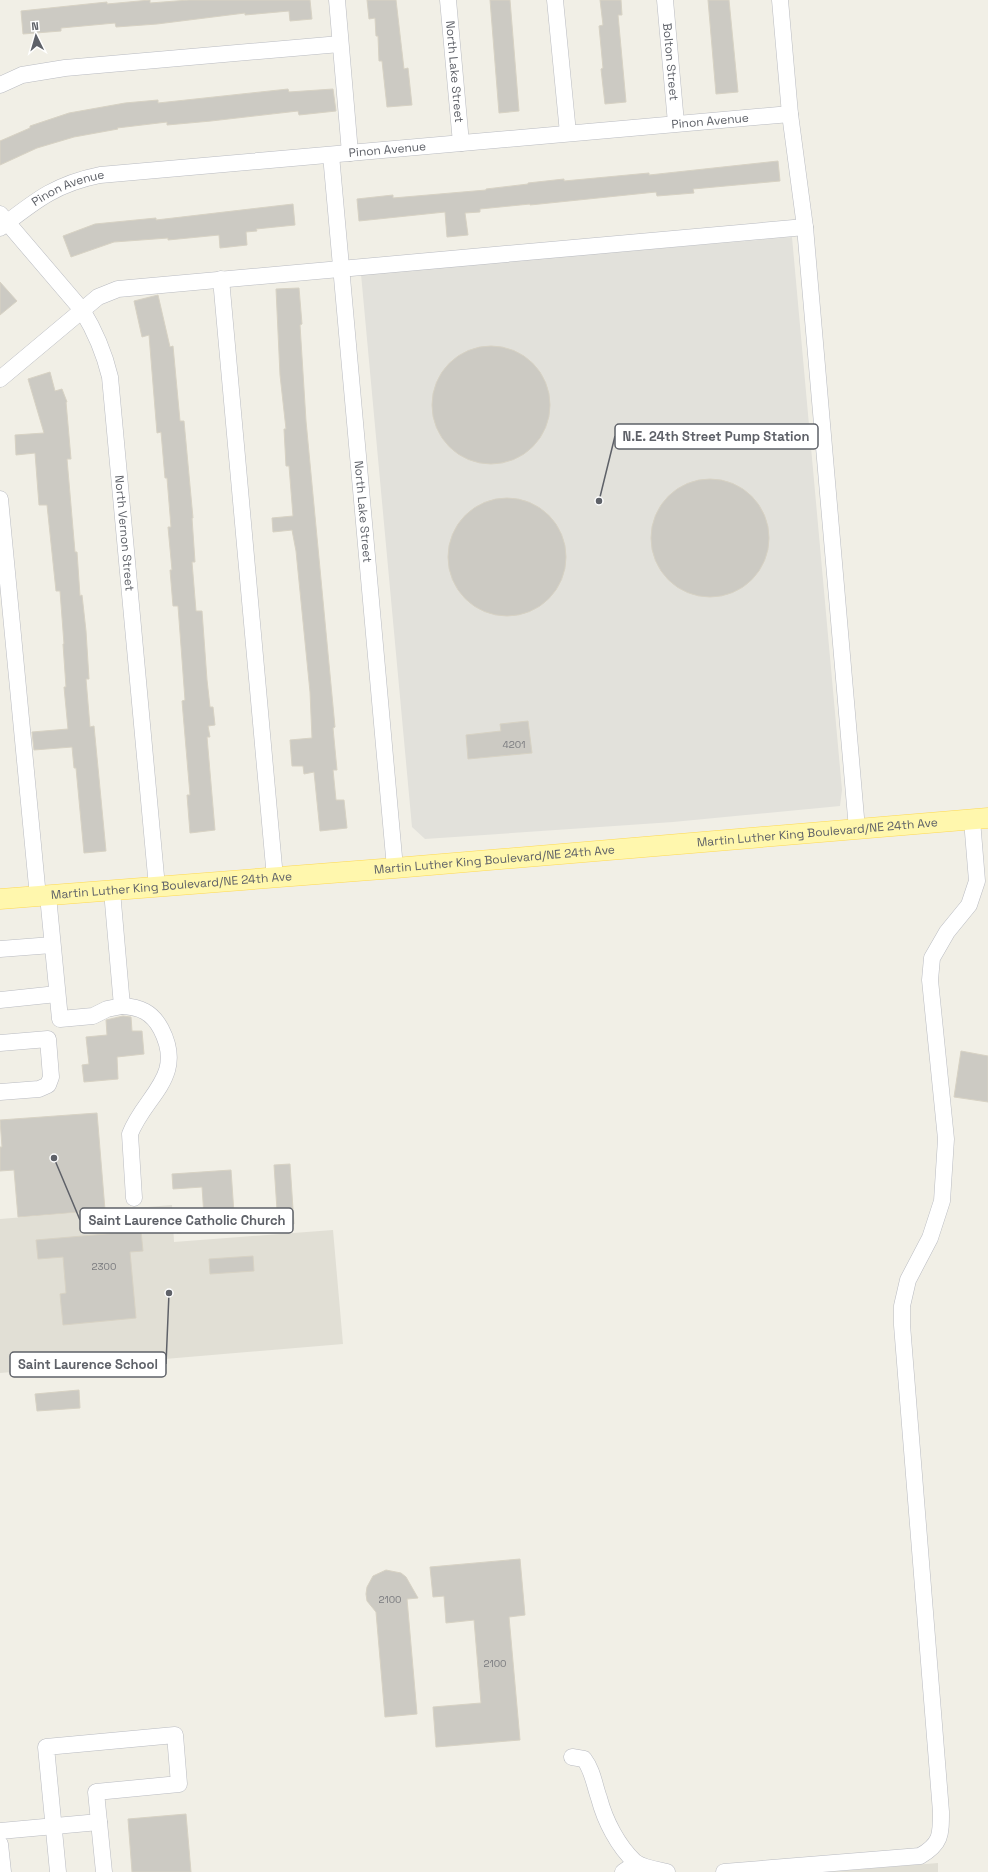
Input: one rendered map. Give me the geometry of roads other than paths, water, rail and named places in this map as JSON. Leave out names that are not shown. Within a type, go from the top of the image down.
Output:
[{"type":"main road","name":"Martin Luther King Boulevard/NE 24th Ave","points":[[0,899],[157,888],[980,819]]},
{"type":"street","points":[[337,0],[350,153]]},
{"type":"street","name":"North Lake Street","points":[[448,0],[461,143]]},
{"type":"street","points":[[555,0],[568,133]]},
{"type":"street","name":"Bolton Street","points":[[665,0],[676,124]]},
{"type":"street","points":[[780,0],[790,114],[805,227],[857,829]]},
{"type":"street","points":[[0,86],[22,75],[65,68],[340,44]]},
{"type":"street","name":"Pinon Avenue","points":[[2,221],[57,187],[100,175],[790,114]]},
{"type":"street","name":"North Lake Street","points":[[331,155],[395,868]]},
{"type":"street","name":"North Vernon Street","points":[[2,221],[82,310],[92,325],[106,359],[112,394],[157,888]]},
{"type":"street","points":[[0,379],[98,297],[118,289],[805,227]]},
{"type":"street","points":[[221,279],[275,878]]},
{"type":"street","points":[[0,499],[43,896],[52,944],[60,1019],[48,1039],[51,1077],[48,1085],[39,1088],[0,1092]]},
{"type":"street","points":[[724,1872],[920,1856],[933,1849],[941,1832],[940,1796],[902,1325],[902,1306],[908,1280],[930,1238],[942,1201],[946,1139],[930,980],[932,958],[947,932],[969,905],[977,881],[980,819]]},
{"type":"street","points":[[112,891],[122,1006]]},
{"type":"street","points":[[0,949],[52,944]]},
{"type":"street","points":[[0,1000],[57,994]]},
{"type":"street","points":[[60,1019],[93,1016],[107,1009],[122,1006],[135,1006],[144,1010],[157,1022],[165,1038],[168,1055],[167,1072],[163,1082],[133,1125],[130,1134],[134,1198]]},
{"type":"street","points":[[0,1043],[48,1039]]},
{"type":"street","points":[[58,1872],[46,1747],[175,1735],[179,1784],[96,1792],[104,1872]]},
{"type":"street","points":[[572,1757],[584,1759],[590,1767],[599,1800],[616,1839],[636,1863],[667,1872]]},
{"type":"street","points":[[0,1831],[99,1822]]},
{"type":"street","points":[[0,1844],[1,1865]]},
{"type":"street","points":[[623,1872],[636,1863]]},
{"type":"place","name":"N.E. 24th Street Pump Station","points":[[599,501]]},
{"type":"place","name":"Saint Laurence Catholic Church","points":[[54,1158]]},
{"type":"place","name":"Saint Laurence School","points":[[169,1293]]}]
